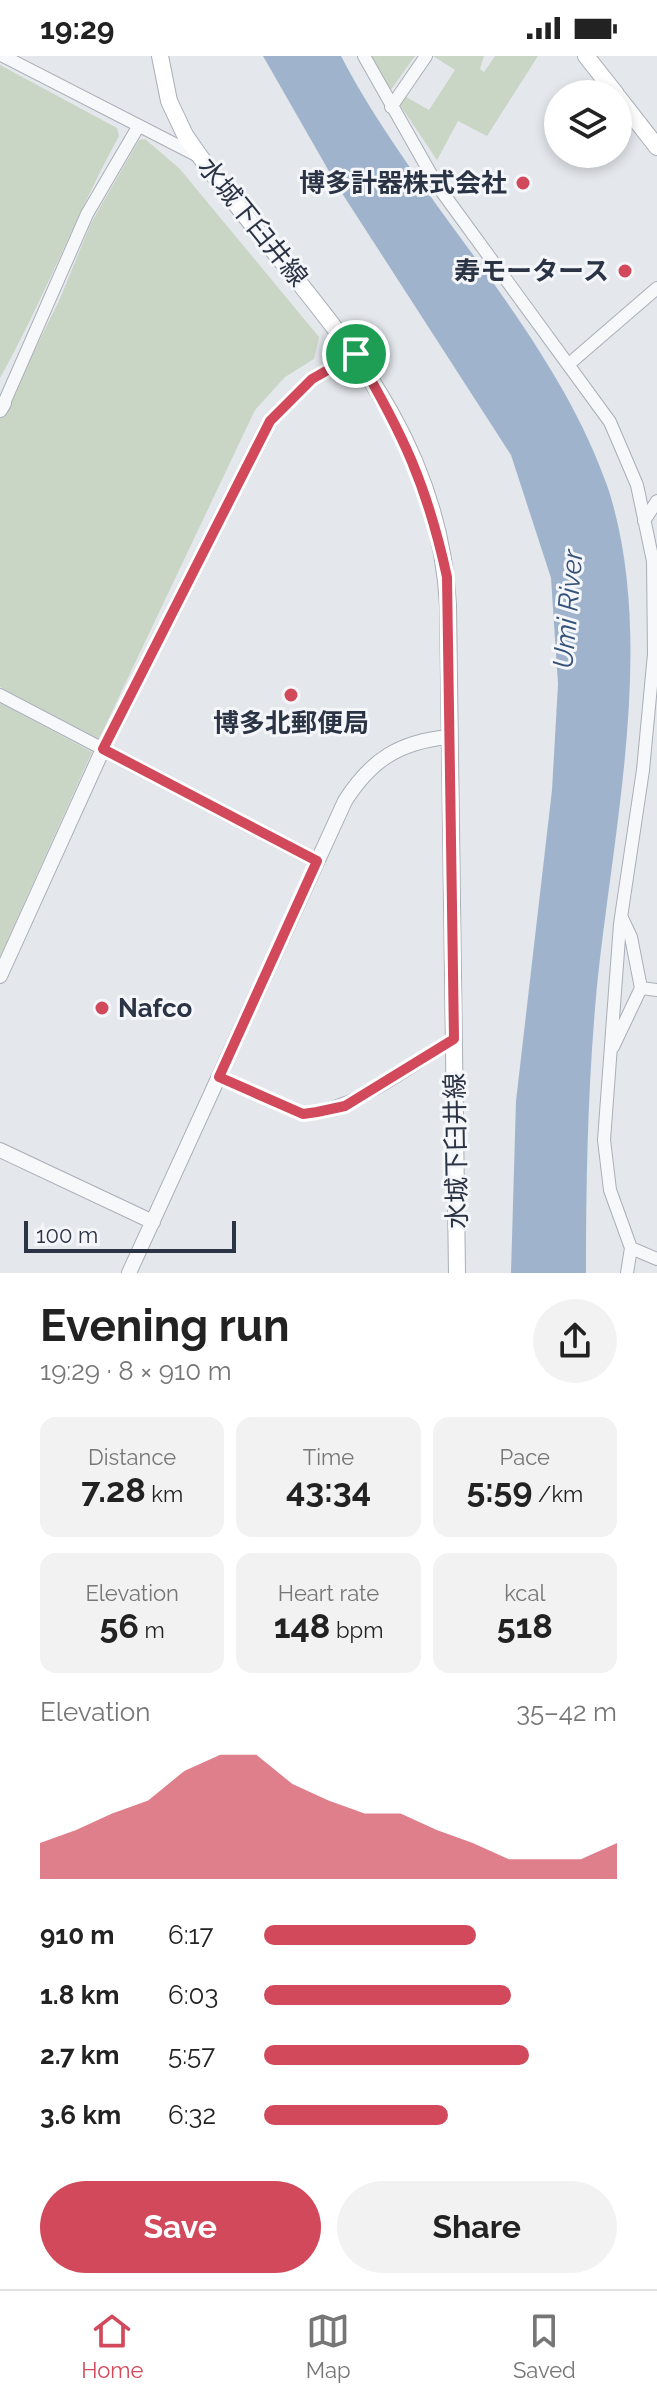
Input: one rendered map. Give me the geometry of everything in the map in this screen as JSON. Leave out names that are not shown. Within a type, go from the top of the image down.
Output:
[{"type":"main road","name":"水城下臼井線","points":[[160,56],[169,101],[200,157],[356,354],[417,466],[433,513],[447,577],[457,1273]]},
{"type":"main road","points":[[586,56],[605,80]]},
{"type":"main road","points":[[632,114],[657,147]]},
{"type":"street","points":[[3,56],[200,157]]},
{"type":"street","points":[[364,56],[437,185],[610,422],[637,485],[653,561],[654,654],[643,770],[621,918],[604,1140],[610,1190],[631,1248],[627,1273]]},
{"type":"street","points":[[391,107],[426,56]]},
{"type":"street","points":[[2,406],[87,214],[138,127]]},
{"type":"street","points":[[569,364],[657,288]]},
{"type":"street","points":[[0,976],[103,749],[270,421],[312,379],[356,354]]},
{"type":"street","points":[[644,521],[657,501]]},
{"type":"street","points":[[0,695],[317,861]]},
{"type":"street","points":[[129,1273],[345,801],[361,775],[406,745],[448,737]]},
{"type":"street","points":[[609,1057],[641,988],[631,937],[621,918]]},
{"type":"street","points":[[641,988],[657,990]]},
{"type":"street","points":[[219,1077],[303,1114],[317,1112],[345,1106],[454,1039]]},
{"type":"street","points":[[0,1150],[153,1222]]},
{"type":"street","points":[[631,1248],[657,1259]]},
{"type":"green space","points":[[372,56],[415,56],[390,91]]},
{"type":"green space","points":[[433,56],[484,56],[480,69],[484,72],[495,56],[538,56],[487,136],[458,121],[437,160],[400,105],[406,97],[429,110],[455,70]]},
{"type":"green space","points":[[0,65],[117,128],[119,136],[0,378]]},
{"type":"green space","points":[[145,139],[179,168],[319,337],[314,359],[285,377],[255,410],[99,739],[0,687],[0,419],[59,301],[91,223],[139,140]]},
{"type":"green space","points":[[0,703],[92,752],[0,957]]},
{"type":"water","name":"Umi River","points":[[263,56],[341,56],[407,164],[520,321],[554,375],[584,430],[608,488],[622,547],[629,608],[630,671],[627,735],[594,1022],[588,1129],[586,1273],[511,1273],[516,1101],[552,790],[558,684],[551,578],[511,455],[338,187]]},
{"type":"place","name":"博多計器株式会社","points":[[523,183]]},
{"type":"place","name":"寿モータース","points":[[625,271]]},
{"type":"place","name":"博多北郵便局","points":[[291,695]]},
{"type":"place","name":"Nafco","points":[[102,1008]]},
{"type":"route","points":[[356,354],[392,415],[417,466],[433,513],[447,577],[454,1039],[345,1106],[303,1114],[219,1077],[317,861],[103,749],[270,421],[284,403],[312,379],[356,354]]}]
